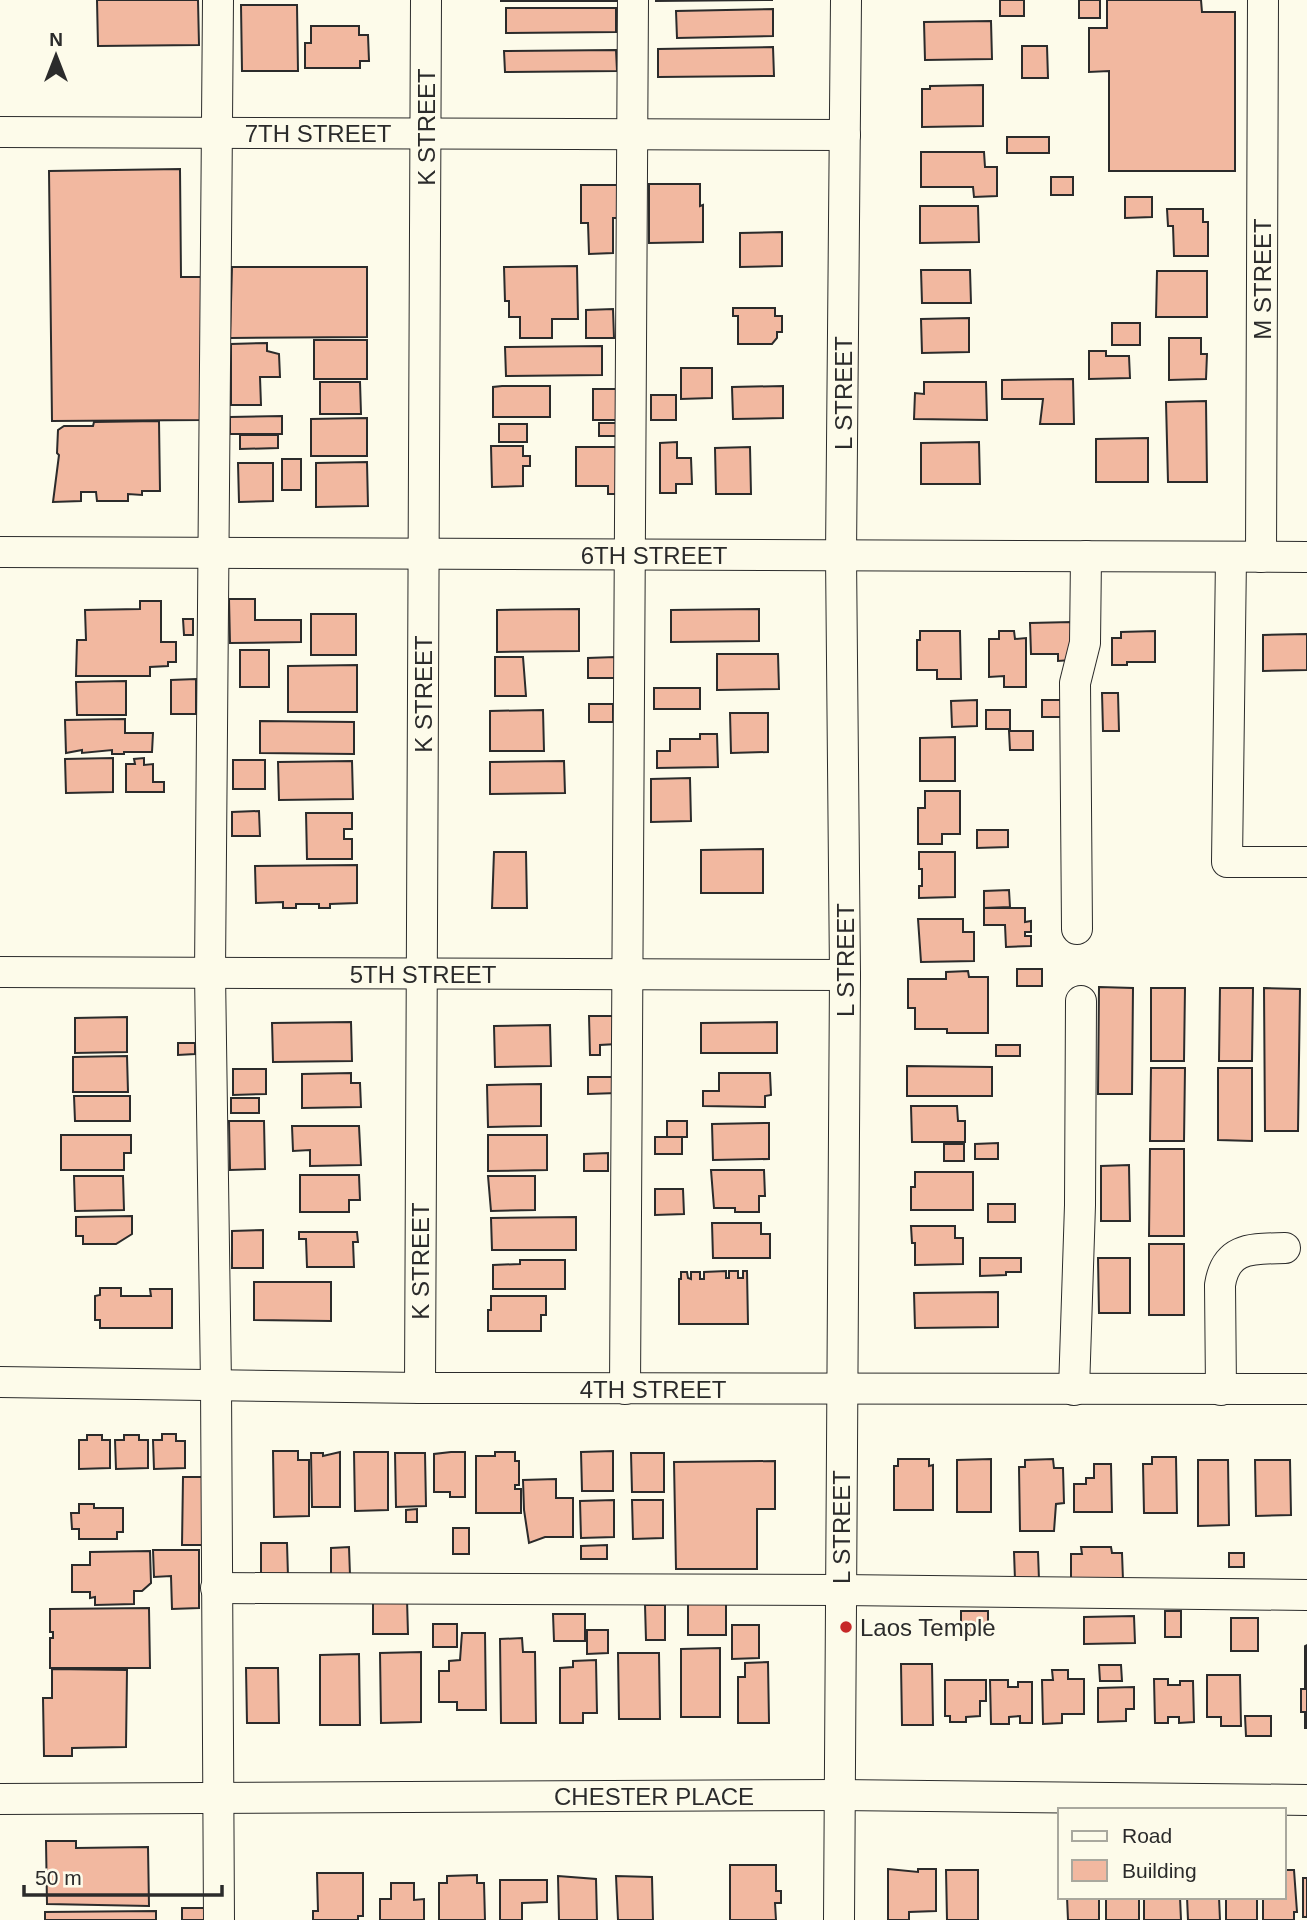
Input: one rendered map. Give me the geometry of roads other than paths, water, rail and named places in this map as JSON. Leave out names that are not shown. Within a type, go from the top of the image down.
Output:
[{"type":"street","points":[[218,0],[210,973],[219,1920]]},
{"type":"street","name":"K STREET","points":[[420,1388],[426,0]]},
{"type":"street","points":[[625,1389],[633,0]]},
{"type":"street","name":"L STREET","points":[[839,1920],[845,975],[841,555],[846,0]]},
{"type":"street","name":"M STREET","points":[[1261,557],[1264,0]]},
{"type":"street","name":"7TH STREET","points":[[0,132],[845,135]]},
{"type":"street","name":"6TH STREET","points":[[0,552],[1307,557]]},
{"type":"street","points":[[1077,929],[1075,683],[1085,643],[1086,556]]},
{"type":"street","points":[[1231,557],[1227,862],[1307,862]]},
{"type":"street","name":"5TH STREET","points":[[0,972],[845,975]]},
{"type":"street","points":[[1074,1390],[1080,1205],[1081,1001]]},
{"type":"street","points":[[1221,1390],[1222,1270],[1236,1255],[1250,1249],[1285,1248]]},
{"type":"street","name":"4TH STREET","points":[[0,1382],[420,1388],[1307,1390]]},
{"type":"street","points":[[216,1588],[1307,1595]]},
{"type":"street","name":"CHESTER PLACE","points":[[0,1799],[839,1795],[1307,1800]]},
{"type":"place","name":"Laos Temple","points":[[846,1627]]}]
